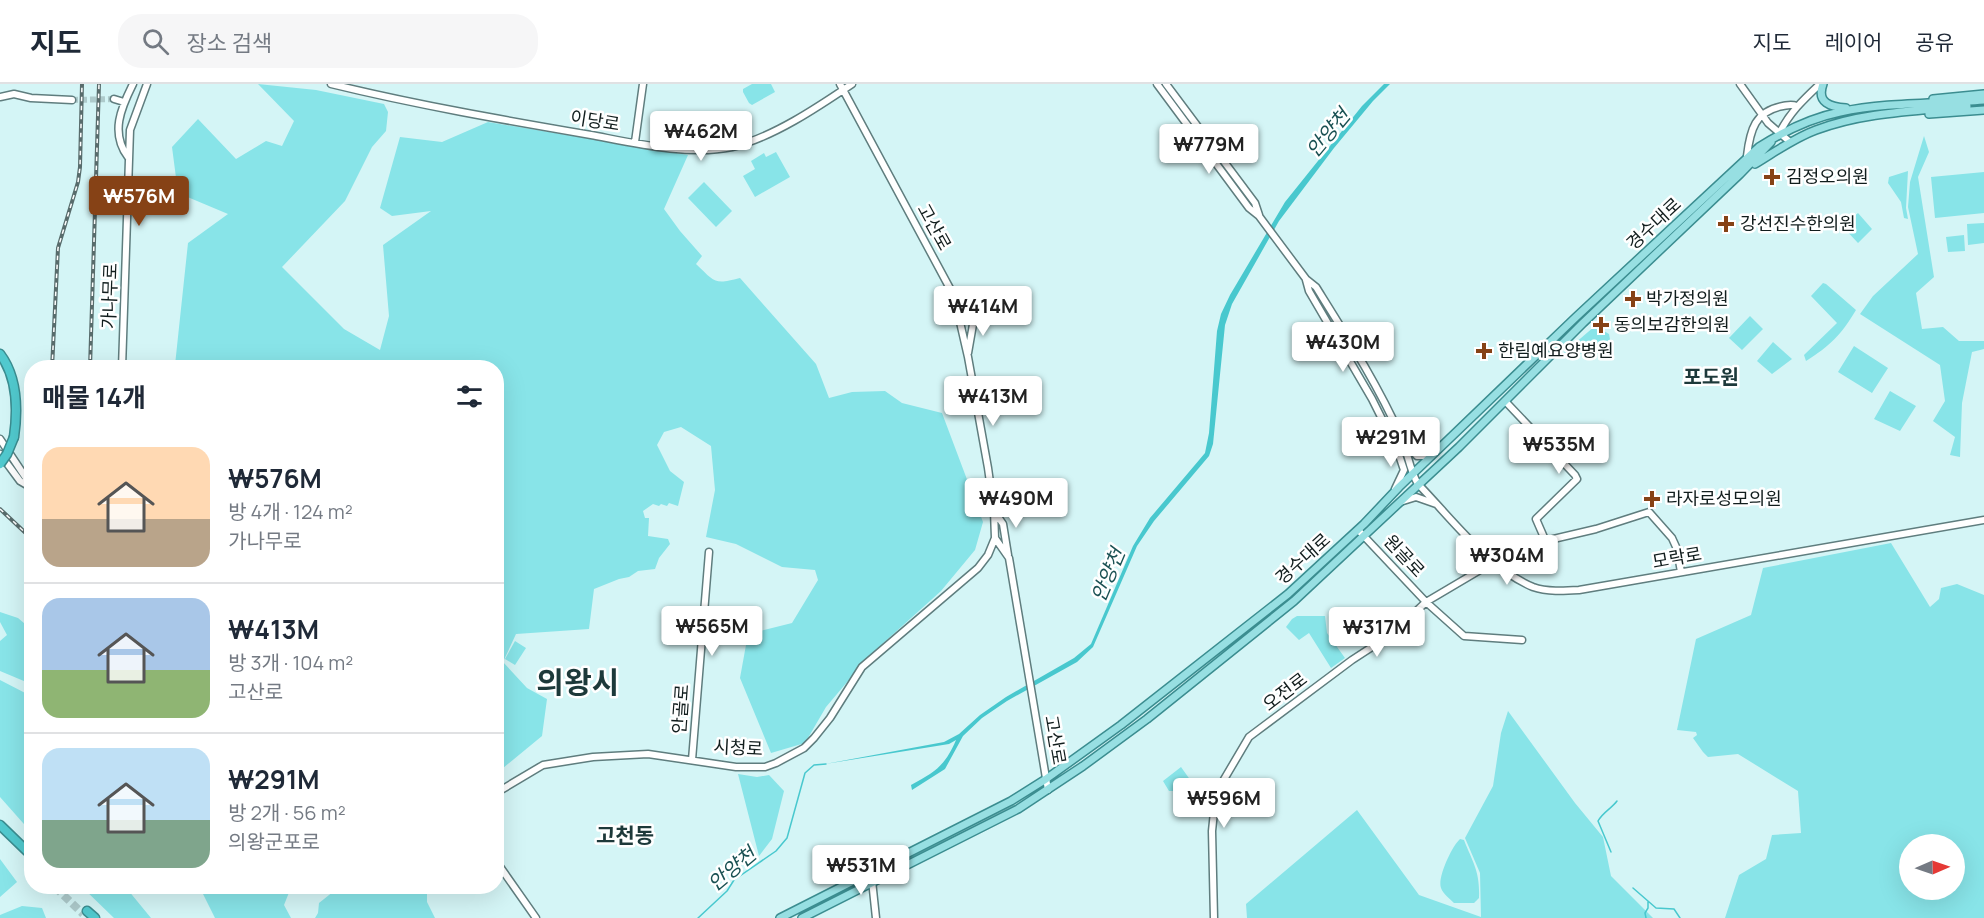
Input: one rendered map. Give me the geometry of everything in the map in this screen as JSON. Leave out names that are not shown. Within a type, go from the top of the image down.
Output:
[{"type":"highway","points":[[0,354],[15,387],[17,417],[7,454],[0,464]]},
{"type":"highway","points":[[0,364],[10,389],[12,404],[12,436],[0,455]]},
{"type":"highway","points":[[0,824],[4,833],[24,855]]},
{"type":"highway","points":[[4,833],[24,849]]},
{"type":"highway","points":[[86,914],[95,918]]},
{"type":"main road","points":[[1822,84],[1820,91],[1823,102],[1837,107],[1855,109]]},
{"type":"main road","points":[[1875,107],[1984,94]]},
{"type":"main road","name":"경수대로","points":[[802,918],[1000,819],[1048,790],[1147,719],[1294,601],[1361,533],[1392,494],[1412,474],[1747,156],[1779,134],[1827,115],[1875,107],[1984,100]]},
{"type":"main road","name":"경수대로","points":[[1745,170],[1790,142],[1828,126],[1876,116],[1984,105]]},
{"type":"main road","points":[[1876,116],[1984,110]]},
{"type":"main road","name":"경수대로","points":[[780,918],[1011,801],[1046,779],[1121,724],[1288,594],[1399,502],[1582,323],[1745,170],[1779,134]]},
{"type":"street","points":[[128,157],[121,148],[117,126],[124,102],[133,84]]},
{"type":"street","name":"가나무로","points":[[122,360],[130,130],[147,84]]},
{"type":"street","name":"이당로","points":[[331,84],[505,120],[693,150],[730,148],[768,135],[842,87],[852,84]]},
{"type":"street","points":[[635,142],[643,84]]},
{"type":"street","points":[[1157,84],[1249,208],[1260,217],[1306,279],[1316,287],[1379,394],[1402,439],[1417,456],[1427,457],[1434,454]]},
{"type":"street","points":[[1166,84],[1255,202],[1260,217]]},
{"type":"street","points":[[1740,84],[1779,134],[1790,142]]},
{"type":"street","points":[[1779,134],[1785,120],[1797,106],[1822,84]]},
{"type":"street","name":"고산로","points":[[842,87],[950,286],[955,300],[968,357],[994,511],[995,538]]},
{"type":"street","points":[[0,97],[14,94],[31,98],[72,100]]},
{"type":"street","points":[[114,99],[124,102]]},
{"type":"street","points":[[1747,156],[1748,143],[1756,121],[1762,114],[1774,107],[1792,104],[1797,106]]},
{"type":"street","points":[[1306,279],[1309,291],[1372,399],[1394,443],[1404,470],[1392,494]]},
{"type":"street","points":[[968,357],[975,313]]},
{"type":"street","points":[[1504,401],[1577,479],[1536,519],[1546,542]]},
{"type":"street","name":"모락로","points":[[1402,439],[1412,474],[1418,484],[1494,563],[1533,587],[1562,591],[1982,519]]},
{"type":"street","points":[[0,440],[24,476]]},
{"type":"street","points":[[1394,443],[1406,454]]},
{"type":"street","points":[[0,455],[24,483]]},
{"type":"street","points":[[1399,502],[1416,497],[1438,505]]},
{"type":"street","points":[[994,511],[1003,524],[1009,558]]},
{"type":"street","name":"오전로","points":[[1214,918],[1212,831],[1216,793],[1249,737],[1352,660],[1392,634],[1426,602],[1519,547],[1596,529],[1649,512],[1672,538],[1677,549],[1681,572]]},
{"type":"street","name":"원골로","points":[[1361,533],[1426,602],[1464,636],[1522,640]]},
{"type":"street","points":[[995,538],[1009,558]]},
{"type":"street","name":"시청로","points":[[504,787],[543,765],[562,760],[633,753],[666,755],[736,767],[765,767],[776,763],[804,748],[830,718],[862,667],[978,568],[988,555],[995,538]]},
{"type":"street","points":[[988,555],[995,551],[1002,552],[1009,558]]},
{"type":"street","name":"안골로","points":[[692,760],[709,552]]},
{"type":"street","name":"고산로","points":[[1009,558],[1048,790]]},
{"type":"street","points":[[871,871],[876,918]]},
{"type":"street","points":[[504,872],[536,918]]},
{"type":"shaded area","points":[[258,84],[316,90],[384,104],[388,112],[386,131],[372,147],[345,201],[282,267],[344,329],[380,350],[389,316],[383,245],[431,211],[392,216],[380,208],[400,137],[442,142],[488,122],[688,155],[664,209],[702,256],[696,264],[715,280],[740,278],[816,364],[829,398],[852,392],[885,391],[902,403],[942,413],[983,522],[975,550],[941,591],[870,655],[826,707],[805,743],[771,753],[740,678],[748,634],[792,623],[818,580],[815,570],[782,567],[736,544],[706,537],[715,490],[711,446],[681,427],[664,432],[657,445],[670,471],[684,482],[678,506],[669,503],[667,506],[653,504],[643,511],[645,518],[649,518],[648,536],[668,539],[670,544],[659,558],[655,569],[638,571],[629,577],[594,589],[589,629],[516,634],[504,660],[504,360],[176,360],[188,243],[228,214],[178,193],[172,147],[198,119],[236,159],[266,141],[282,146],[294,121]]},
{"type":"shaded area","points":[[752,84],[771,84],[775,92],[752,105],[743,89]]},
{"type":"shaded area","points":[[1384,84],[1390,84],[1334,148],[1279,221],[1232,304],[1225,325],[1213,444],[1209,456],[1154,521],[1137,546],[1093,647],[1077,662],[1007,701],[982,718],[963,736],[945,769],[912,790],[911,785],[933,772],[943,762],[956,740],[949,744],[825,764],[944,742],[959,734],[980,715],[1006,697],[1074,658],[1091,644],[1133,546],[1150,518],[1205,453],[1209,433],[1217,331],[1221,314],[1230,295],[1285,202],[1362,106]]},
{"type":"shaded area","points":[[1924,136],[1929,152],[1918,177],[1934,277],[1916,293],[1922,329],[1943,327],[1959,341],[1984,341],[1984,349],[1972,352],[1962,403],[1960,457],[1950,455],[1955,437],[1933,421],[1945,401],[1940,365],[1860,314],[1873,296],[1918,254],[1908,207],[1910,182]]},
{"type":"shaded area","points":[[776,152],[790,177],[755,197],[743,176],[755,169],[751,161],[764,153],[766,157]]},
{"type":"shaded area","points":[[1908,171],[1906,208],[1908,219],[1904,218],[1901,202],[1888,183],[1889,177]]},
{"type":"shaded area","points":[[1984,172],[1984,213],[1935,218],[1931,177]]},
{"type":"shaded area","points":[[704,182],[732,211],[716,227],[688,198]]},
{"type":"shaded area","points":[[1858,213],[1872,229],[1858,243],[1842,226]]},
{"type":"shaded area","points":[[1984,223],[1984,243],[1968,245],[1967,224]]},
{"type":"shaded area","points":[[1964,235],[1965,251],[1948,252],[1946,237]]},
{"type":"shaded area","points":[[1823,283],[1856,310],[1834,339],[1806,361],[1804,355],[1837,323],[1811,296]]},
{"type":"shaded area","points":[[1750,316],[1763,329],[1742,350],[1729,338]]},
{"type":"shaded area","points":[[1595,326],[1609,334],[1612,350],[1560,356]]},
{"type":"shaded area","points":[[1773,342],[1792,359],[1772,374],[1757,361]]},
{"type":"shaded area","points":[[1854,346],[1888,368],[1872,393],[1838,372]]},
{"type":"shaded area","points":[[1890,391],[1916,406],[1900,431],[1874,419]]},
{"type":"shaded area","points":[[1891,543],[1930,607],[1939,599],[1941,588],[1957,584],[1984,595],[1984,918],[1725,918],[1739,875],[1766,859],[1772,835],[1801,833],[1798,791],[1738,754],[1708,757],[1693,738],[1697,735],[1696,732],[1677,730],[1696,639],[1751,615],[1763,568]]},
{"type":"shaded area","points":[[0,612],[18,618],[24,623],[24,681],[0,671],[0,641],[7,635],[0,622]]},
{"type":"shaded area","points":[[1297,616],[1325,616],[1327,633],[1345,658],[1331,668],[1309,633],[1299,640],[1286,627]]},
{"type":"shaded area","points":[[515,641],[526,648],[515,665],[505,659]]},
{"type":"shaded area","points":[[504,663],[527,688],[547,699],[542,736],[504,767]]},
{"type":"shaded area","points":[[0,680],[24,692],[24,824],[0,797]]},
{"type":"shaded area","points":[[1508,711],[1575,803],[1603,837],[1611,876],[1653,918],[1247,918],[1246,904],[1357,810],[1419,895],[1481,917],[1480,873],[1465,838],[1493,786],[1501,733]]},
{"type":"shaded area","points":[[1181,767],[1195,791],[1169,791],[1163,781]]},
{"type":"shaded area","points":[[738,774],[757,777],[769,775],[784,791],[772,839],[759,856]]},
{"type":"shaded area","points":[[1460,839],[1464,840],[1477,874],[1479,898],[1474,903],[1454,903],[1441,888],[1441,877],[1446,862]]},
{"type":"shaded area","points":[[0,859],[17,882],[0,897]]},
{"type":"shaded area","points":[[89,894],[131,894],[151,918],[114,918]]},
{"type":"shaded area","points":[[203,894],[288,894],[284,905],[291,918],[215,918]]},
{"type":"shaded area","points":[[330,894],[427,894],[427,902],[435,918],[315,918],[319,903]]},
{"type":"shaded area","points":[[22,906],[42,908],[46,918],[0,918],[0,915]]},
{"type":"waterway","name":"안양천","points":[[698,918],[727,891],[734,880],[776,851],[787,838],[805,773],[814,765],[826,764]]},
{"type":"waterway","points":[[1611,852],[1598,821],[1617,801]]},
{"type":"waterway","points":[[1633,888],[1656,908],[1674,909],[1680,918]]},
{"type":"waterway","points":[[1646,918],[1648,902]]},
{"type":"tunnel","points":[[72,100],[114,99]]},
{"type":"tunnel","points":[[62,894],[83,914]]},
{"type":"railway","points":[[52,360],[58,248],[78,182],[80,167],[82,84]]},
{"type":"railway","points":[[90,360],[99,84]]},
{"type":"railway","points":[[0,509],[24,532]]},
{"type":"place","name":"김정오의원","points":[[1772,177]]},
{"type":"place","name":"강선진수한의원","points":[[1726,224]]},
{"type":"place","name":"박가정의원","points":[[1633,299]]},
{"type":"place","name":"동의보감한의원","points":[[1601,325]]},
{"type":"place","name":"한림예요양병원","points":[[1484,351]]},
{"type":"place","name":"라자로성모의원","points":[[1652,499]]},
{"type":"district","name":"포도원","points":[[1711,377]]},
{"type":"district","name":"의왕시","points":[[578,683]]},
{"type":"district","name":"고천동","points":[[625,836]]}]
